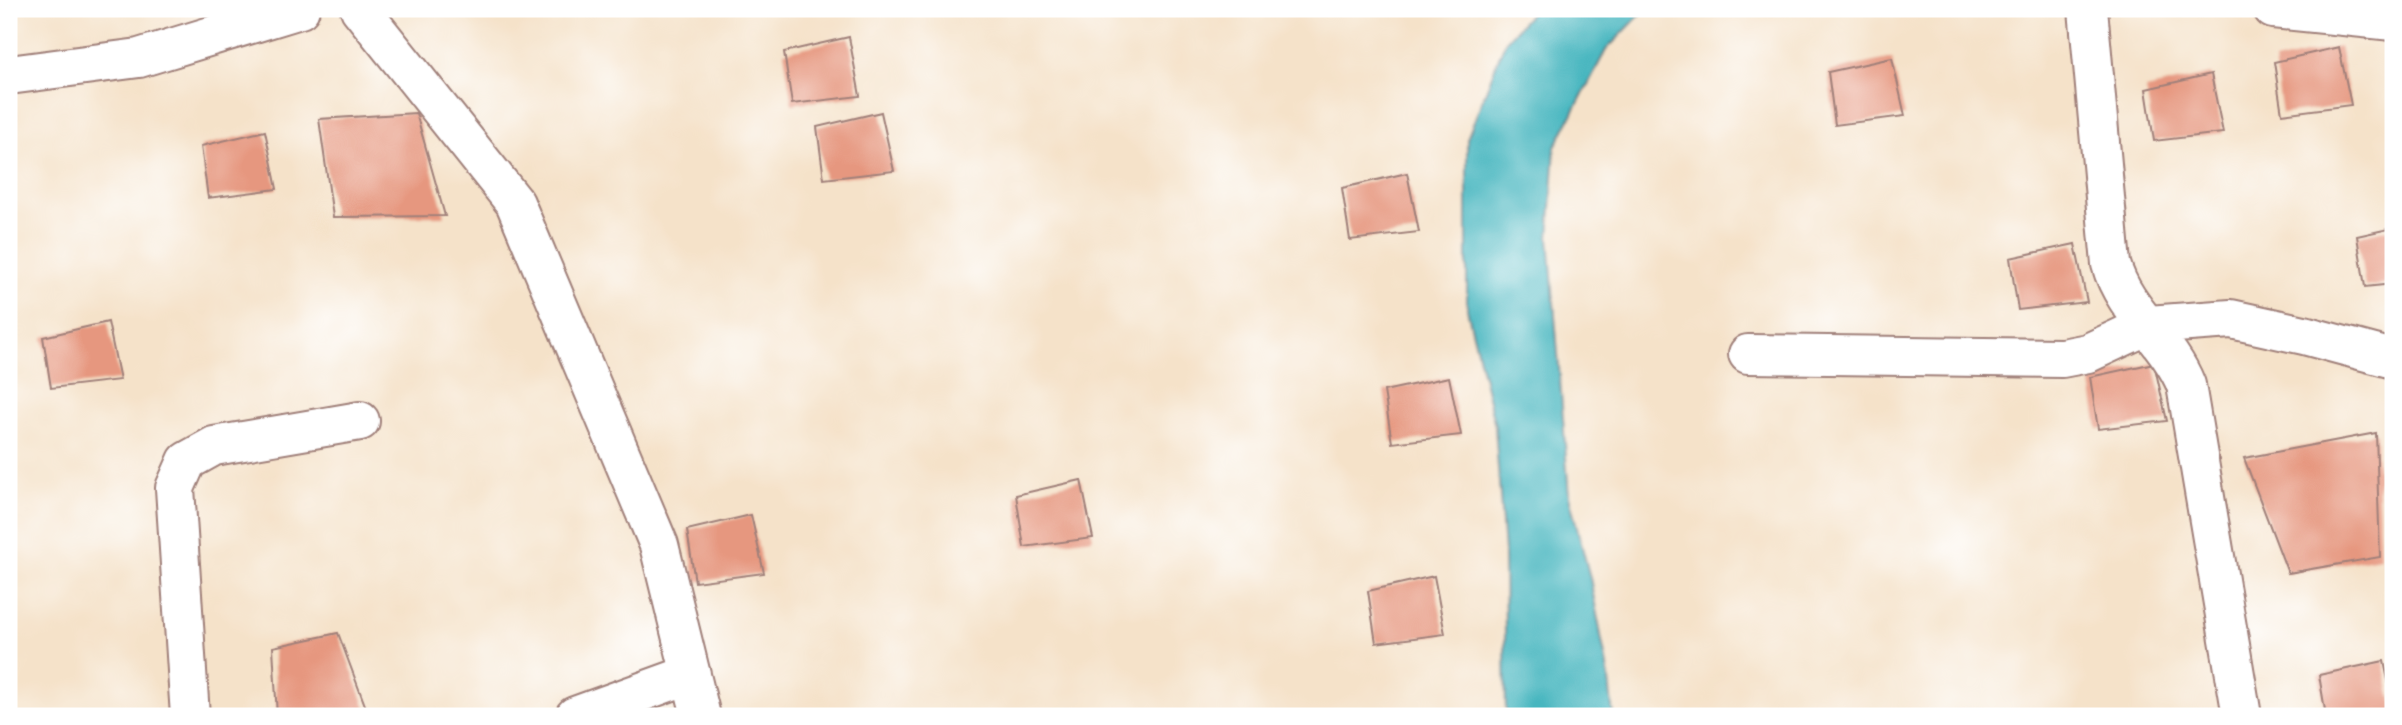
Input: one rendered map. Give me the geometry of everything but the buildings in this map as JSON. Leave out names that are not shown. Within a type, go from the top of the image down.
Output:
[{"type":"street","points":[[9,75],[139,58],[300,9]]},
{"type":"street","points":[[360,9],[515,203],[659,545],[701,716]]},
{"type":"street","points":[[2088,9],[2112,264],[2122,291],[2179,366],[2186,385],[2242,716]]},
{"type":"street","points":[[2273,9],[2393,21]]},
{"type":"street","points":[[1748,354],[2062,358],[2088,353],[2148,325],[2231,319],[2393,359]]},
{"type":"street","points":[[190,716],[175,488],[187,461],[214,446],[360,421]]},
{"type":"street","points":[[575,716],[691,674]]},
{"type":"water","points":[[1534,9],[1646,9],[1606,50],[1555,147],[1549,238],[1569,496],[1590,578],[1608,672],[1613,716],[1506,716],[1504,552],[1495,426],[1467,309],[1467,139],[1505,42]]}]
